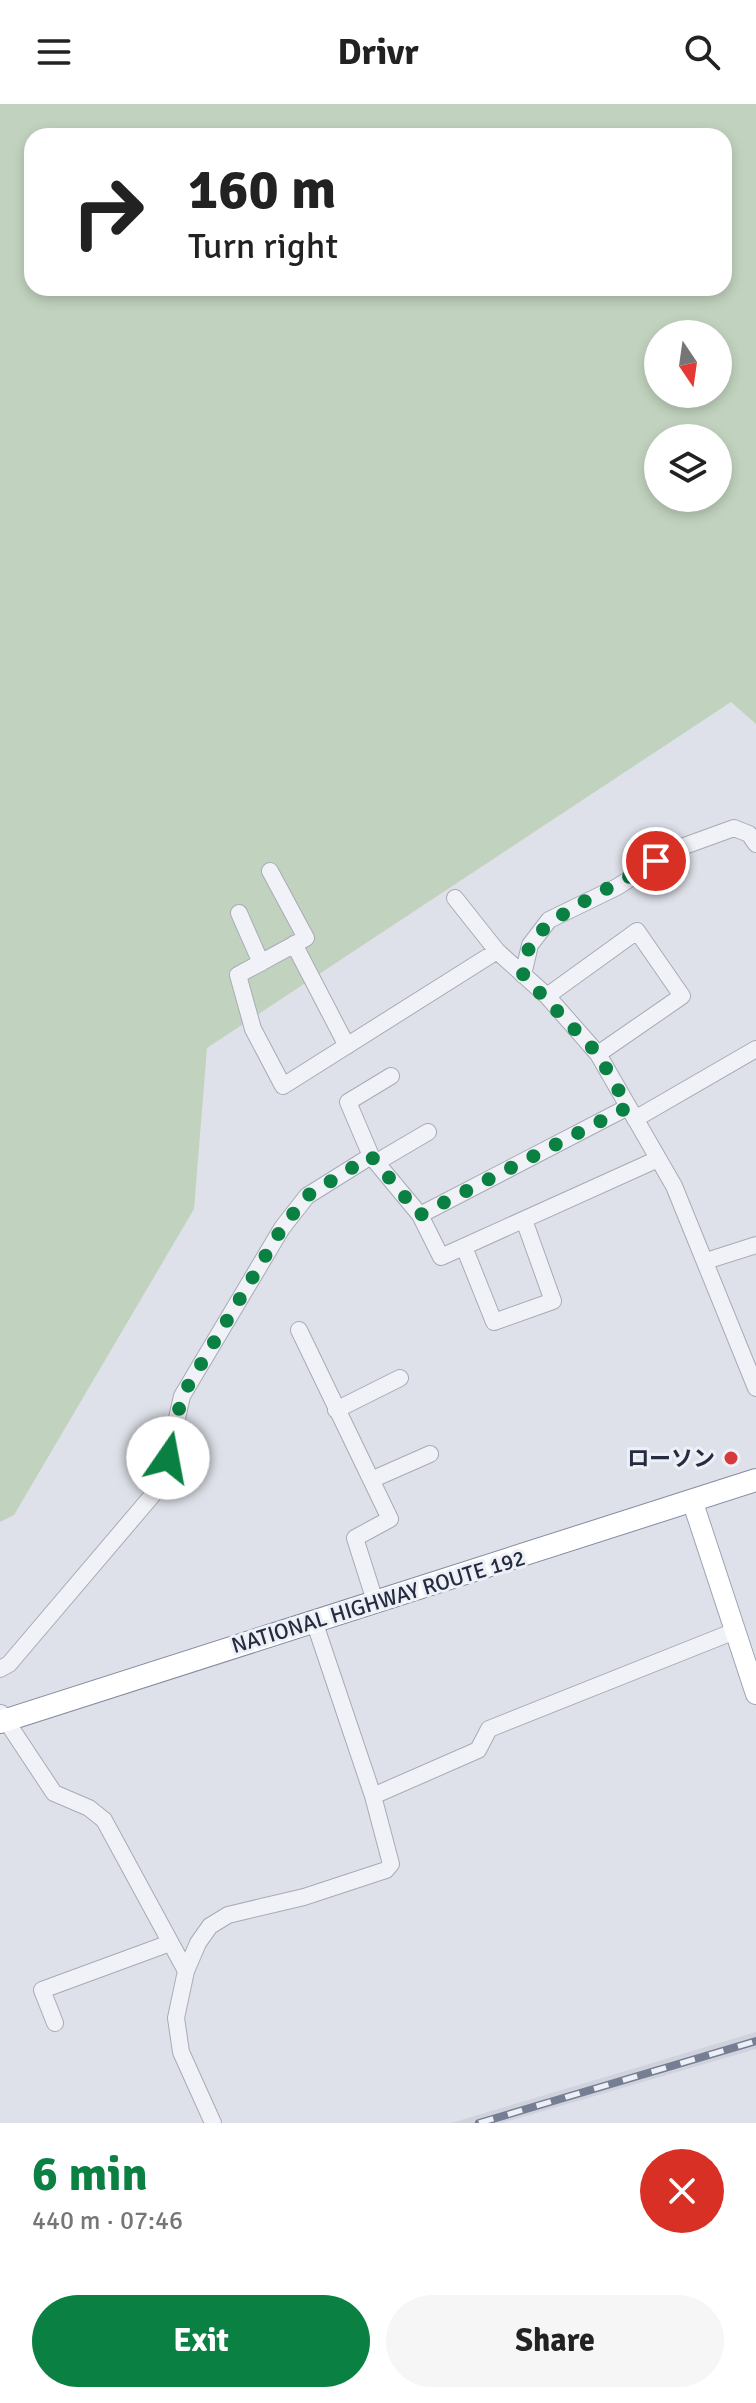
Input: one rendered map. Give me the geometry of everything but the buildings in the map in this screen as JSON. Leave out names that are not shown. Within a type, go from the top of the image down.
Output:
[{"type":"highway","name":"NATIONAL HIGHWAY ROUTE 192","points":[[1,1718],[693,1503],[756,1480]]},
{"type":"main road","points":[[693,1503],[756,1694]]},
{"type":"street","points":[[523,975],[530,945],[549,920],[617,887],[676,849],[734,828],[749,834],[756,844]]},
{"type":"street","points":[[270,871],[306,938],[238,975],[253,1029],[283,1086],[497,951]]},
{"type":"street","points":[[455,898],[497,951],[547,996],[598,1054],[674,1186],[756,1388]]},
{"type":"street","points":[[239,913],[261,963]]},
{"type":"street","points":[[547,996],[637,931],[682,996],[598,1054]]},
{"type":"street","points":[[294,944],[347,1046]]},
{"type":"street","points":[[420,1215],[632,1113],[756,1049]]},
{"type":"street","points":[[391,1076],[348,1102],[374,1159],[420,1215],[441,1257],[658,1159]]},
{"type":"street","points":[[0,1669],[9,1664],[156,1491],[168,1458],[182,1396],[282,1228],[307,1196],[428,1132]]},
{"type":"street","points":[[464,1247],[494,1322],[553,1301],[524,1220]]},
{"type":"street","points":[[706,1261],[756,1245]]},
{"type":"street","points":[[299,1330],[390,1519],[355,1538],[375,1601]]},
{"type":"street","points":[[336,1410],[400,1378]]},
{"type":"street","points":[[371,1480],[430,1454]]},
{"type":"street","points":[[213,2123],[181,2052],[176,2018],[186,1971],[210,1926],[228,1915],[304,1897],[386,1870],[391,1864],[373,1796],[314,1621]]},
{"type":"street","points":[[373,1796],[478,1750],[489,1729],[735,1631]]},
{"type":"street","points":[[1,1718],[54,1793],[89,1808],[104,1820],[186,1971]]},
{"type":"street","points":[[55,2023],[42,1990],[170,1943]]},
{"type":"shaded area","points":[[756,2032],[756,2049],[502,2123],[451,2123]]},
{"type":"green space","points":[[0,104],[756,104],[756,724],[731,702],[207,1048],[194,1209],[14,1515],[0,1522]]},
{"type":"railway","points":[[479,2123],[756,2041]]},
{"type":"place","name":"ローソン","points":[[731,1458]]},
{"type":"route","points":[[168,1458],[182,1396],[282,1228],[307,1196],[371,1156],[420,1215],[628,1107],[598,1054],[547,996],[523,975],[530,945],[549,920],[617,887],[656,861]]}]
